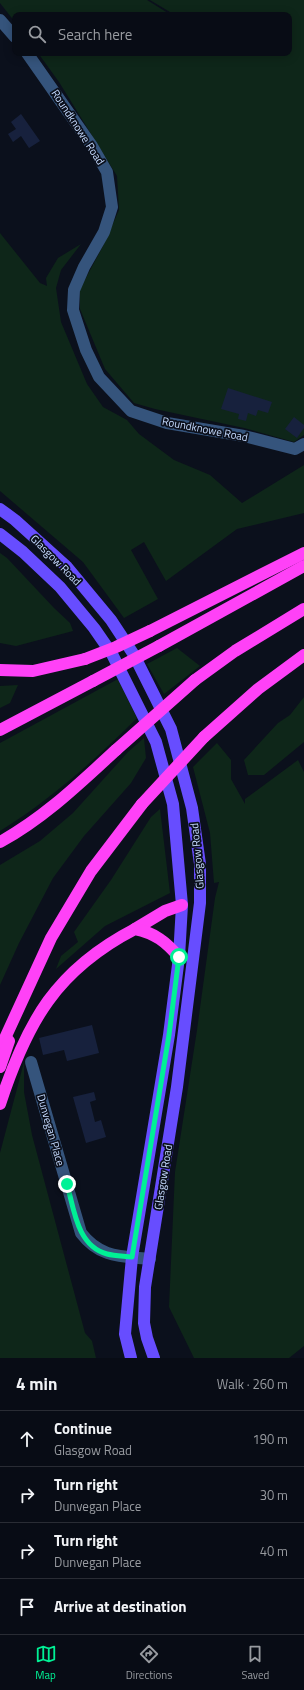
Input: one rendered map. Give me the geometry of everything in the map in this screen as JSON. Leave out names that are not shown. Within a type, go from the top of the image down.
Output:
[{"type":"highway","points":[[0,670],[33,671],[85,659],[116,648],[304,553]]},
{"type":"highway","points":[[0,730],[159,646],[304,566]]},
{"type":"highway","points":[[0,842],[38,818],[79,784],[195,680],[235,651],[304,610]]},
{"type":"highway","points":[[0,1049],[31,978],[51,938],[91,871],[142,804],[204,737],[258,689],[304,655]]},
{"type":"highway","points":[[0,1104],[21,1046],[48,1000],[71,974],[88,958],[105,946],[165,911],[182,905]]},
{"type":"highway","points":[[135,928],[159,937],[179,957]]},
{"type":"highway","points":[[0,1067],[31,978]]},
{"type":"main road","name":"Glasgow Road","points":[[0,509],[15,520],[67,567],[111,620],[134,655],[171,729],[192,808],[200,864],[200,903],[177,1087],[145,1287],[144,1323],[147,1338],[154,1358]]},
{"type":"main road","name":"Glasgow Road","points":[[0,534],[41,568],[76,605],[112,654],[156,742],[173,804],[182,905],[179,957],[169,1035],[132,1257],[125,1334],[131,1358]]},
{"type":"main road","points":[[182,905],[192,901],[194,896],[192,808]]},
{"type":"street","points":[[0,20],[12,34]]},
{"type":"street","name":"Roundknowe Road","points":[[29,56],[92,146],[107,172],[112,207],[104,232],[84,267],[74,290],[73,310],[86,350],[99,377],[131,411],[167,423],[244,436],[296,449],[304,444]]},
{"type":"street","name":"Dunvegan Place","points":[[32,1062],[81,1233],[90,1245],[105,1254],[150,1259]]},
{"type":"green space","points":[[0,0],[147,0],[166,12],[12,12],[12,18],[0,3]]},
{"type":"green space","points":[[150,0],[304,0],[304,435],[294,442],[244,428],[134,403],[105,369],[80,309],[80,289],[103,246],[119,210],[117,176],[59,82],[40,56],[292,56],[292,12],[170,12]]},
{"type":"green space","points":[[0,233],[40,283],[47,286],[46,278],[58,258],[81,244],[61,270],[56,288],[61,322],[87,384],[103,407],[127,420],[139,434],[174,460],[210,475],[242,503],[304,465],[304,513],[237,529],[166,581],[144,542],[131,550],[158,599],[124,618],[83,562],[0,491]]},
{"type":"green space","points":[[0,553],[7,558],[70,623],[73,631],[16,646],[0,643]]},
{"type":"green space","points":[[177,648],[200,666],[164,694],[147,664]]},
{"type":"green space","points":[[118,679],[137,718],[72,779],[19,819],[0,831],[0,743]]},
{"type":"green space","points":[[18,685],[10,703],[0,708],[0,686]]},
{"type":"green space","points":[[304,697],[304,742],[264,775],[248,775],[244,760],[278,723],[290,715]]},
{"type":"green space","points":[[144,738],[146,758],[131,783],[84,836],[53,878],[19,943],[0,985],[0,865],[40,841],[73,813],[128,752]]},
{"type":"green space","points":[[217,743],[231,760],[231,779],[245,804],[245,799],[298,760],[304,772],[304,1346],[289,1358],[194,1358],[169,1307],[175,1172],[197,1030],[215,898],[219,882],[214,883],[210,833],[193,767]]},
{"type":"green space","points":[[160,809],[170,893],[105,926],[56,969],[61,956],[78,942],[74,932],[111,880],[151,817]]},
{"type":"green space","points":[[24,1062],[24,1092],[32,1135],[85,1333],[92,1341],[96,1358],[0,1358],[0,1153]]},
{"type":"building","points":[[21,114],[40,141],[29,148],[21,136],[13,142],[8,134],[16,129],[11,122]]},
{"type":"building","points":[[228,388],[272,402],[268,413],[258,410],[256,416],[248,413],[246,421],[238,419],[239,414],[221,409]]},
{"type":"building","points":[[294,417],[304,425],[304,428],[297,438],[285,429]]},
{"type":"building","points":[[92,1025],[99,1053],[67,1061],[64,1050],[43,1055],[39,1038]]},
{"type":"building","points":[[94,1092],[96,1100],[90,1102],[95,1122],[101,1120],[106,1137],[86,1143],[73,1097]]},
{"type":"route","points":[[67,1184],[81,1233],[90,1245],[105,1254],[132,1257],[169,1035],[179,957]]}]
